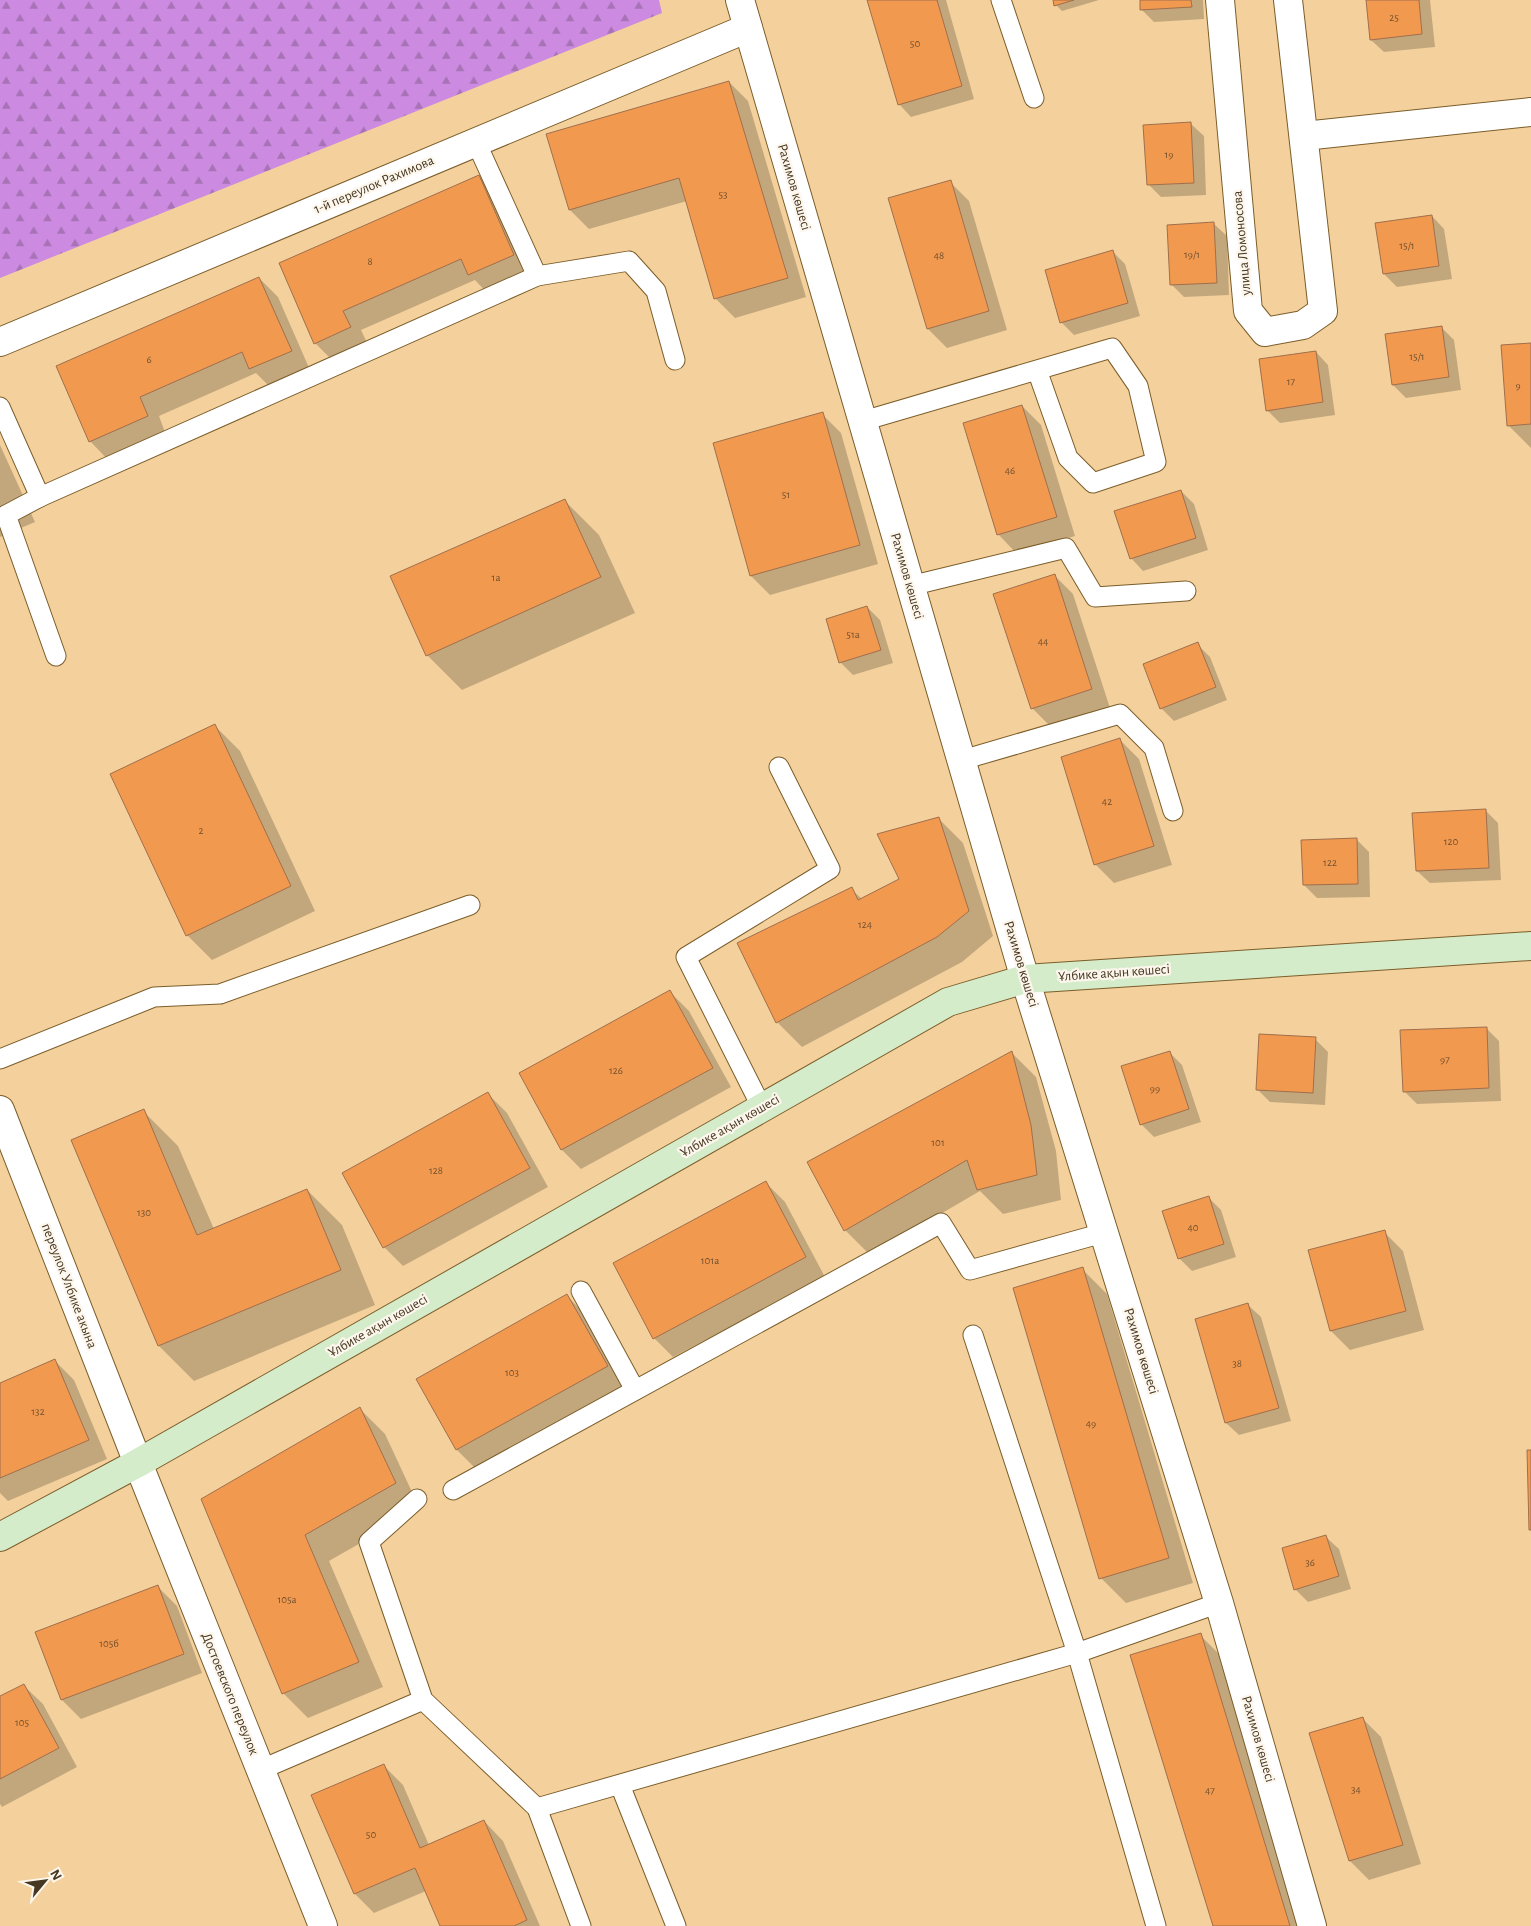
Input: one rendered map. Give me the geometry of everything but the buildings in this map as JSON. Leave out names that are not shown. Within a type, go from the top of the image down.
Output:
[{"type":"main road","name":"Ұлбике ақын көшесі","points":[[0,1537],[138,1463],[948,1002],[1025,978],[1531,946]]},
{"type":"street","name":"Рахимов көшесі","points":[[740,0],[1025,978],[1220,1603],[1312,1926]]},
{"type":"street","name":"улица Ломоносова","points":[[1220,0],[1248,311],[1265,332],[1303,325],[1323,311],[1288,0]]},
{"type":"street","name":"1-й переулок Рахимова","points":[[0,342],[748,28]]},
{"type":"street","points":[[1304,136],[1531,112]]},
{"type":"street","name":"переулок Улбике акына","points":[[0,1110],[138,1463]]},
{"type":"street","name":"Достоевского переулок","points":[[138,1463],[323,1926]]},
{"type":"lane","points":[[1001,0],[1034,98]]},
{"type":"lane","points":[[476,142],[537,276]]},
{"type":"lane","points":[[56,656],[6,515],[40,497],[537,276],[629,261],[656,291],[675,360]]},
{"type":"lane","points":[[863,421],[1112,348],[1138,386],[1156,462],[1093,482],[1068,458],[1037,370]]},
{"type":"lane","points":[[0,407],[40,497]]},
{"type":"lane","points":[[910,586],[1066,548],[1095,597],[1186,591]]},
{"type":"lane","points":[[962,760],[1120,714],[1154,748],[1173,811]]},
{"type":"lane","points":[[762,1108],[686,957],[830,869],[779,767]]},
{"type":"lane","points":[[0,1058],[154,997],[220,994],[470,905]]},
{"type":"lane","points":[[453,1490],[941,1223],[970,1270],[1103,1232]]},
{"type":"lane","points":[[581,1292],[635,1390]]},
{"type":"lane","points":[[973,1335],[1077,1652],[1156,1926]]},
{"type":"lane","points":[[417,1499],[369,1542],[423,1700],[537,1808],[581,1926]]},
{"type":"lane","points":[[537,1808],[1077,1652],[1220,1603]]},
{"type":"lane","points":[[260,1770],[423,1700]]},
{"type":"lane","points":[[620,1785],[676,1926]]},
{"type":"green space","points":[[0,0],[659,0],[662,13],[0,278]]}]
